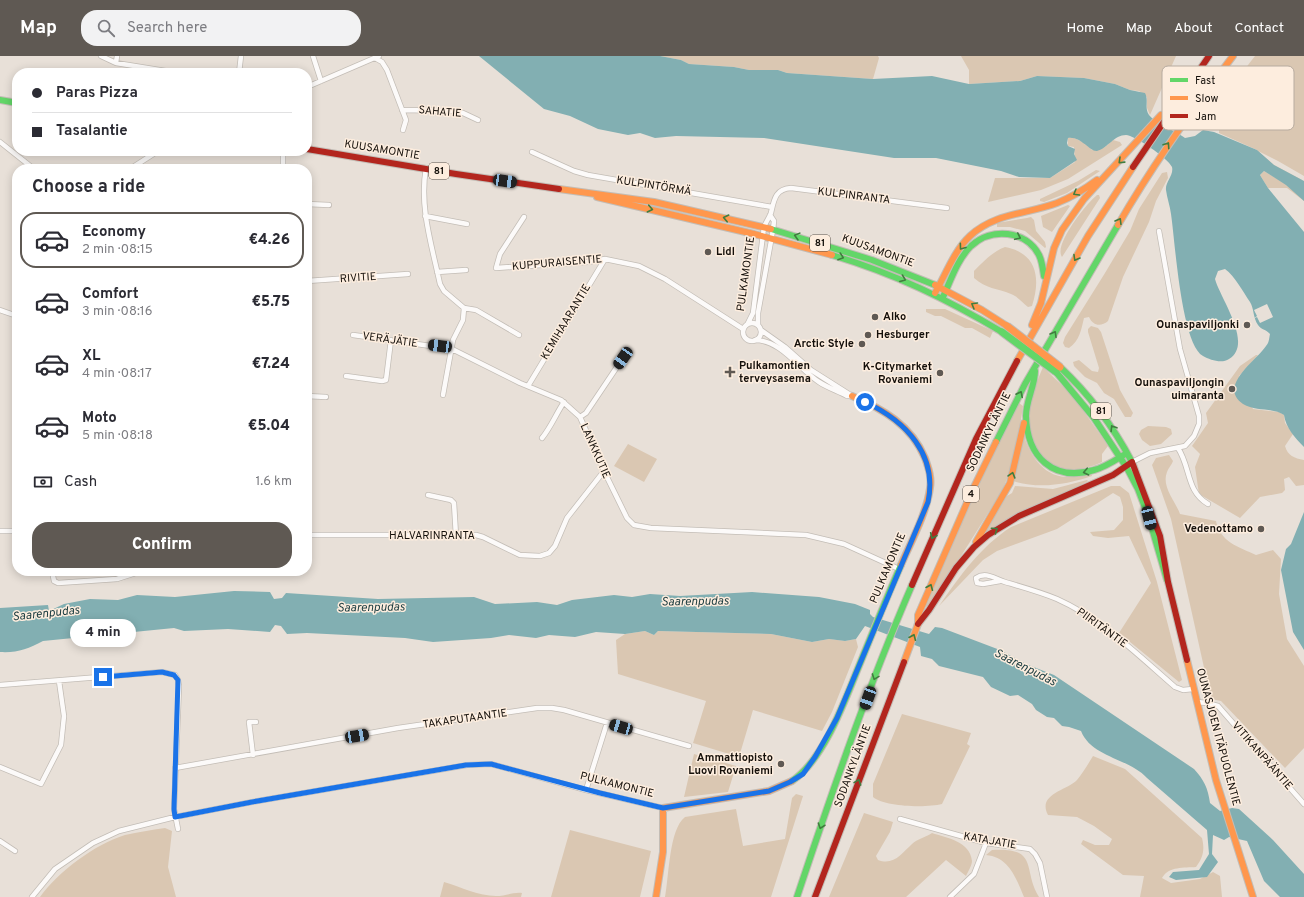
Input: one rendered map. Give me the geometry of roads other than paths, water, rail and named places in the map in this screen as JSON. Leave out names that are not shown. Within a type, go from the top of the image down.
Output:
[{"type":"main road","points":[[1202,66],[1209,56]]},
{"type":"main road","name":"SODANKYLÄNTIE","points":[[1225,66],[1233,56]]},
{"type":"main road","points":[[0,100],[12,101]]},
{"type":"main road","points":[[1033,332],[1032,324],[1041,303],[1044,284],[1053,250],[1062,231],[1087,195],[1162,118]]},
{"type":"main road","name":"SODANKYLÄNTIE","points":[[797,897],[834,785],[888,641],[970,453],[992,407],[1088,236],[1141,154],[1162,118]]},
{"type":"main road","name":"SODANKYLÄNTIE","points":[[814,897],[918,624],[918,615],[990,453],[1035,368],[1106,244],[1154,164],[1177,130]]},
{"type":"main road","name":"KUUSAMONTIE","points":[[312,150],[627,198],[764,227],[860,255],[945,294],[1004,329],[1058,369]]},
{"type":"main road","points":[[937,290],[962,246],[973,233],[983,226],[1008,214],[1041,208],[1064,200],[1109,172]]},
{"type":"main road","name":"KUUSAMONTIE","points":[[571,190],[772,238],[824,252],[937,290]]},
{"type":"main road","points":[[945,294],[956,270],[972,246],[982,238],[998,233],[1014,234],[1034,248],[1039,254],[1043,266],[1044,284]]},
{"type":"main road","points":[[918,624],[926,617],[953,573],[974,547],[1010,483],[1026,415],[1028,396],[1036,376],[1035,368]]},
{"type":"main road","name":"OUNASJOEN ITÄPUOLENTIE","points":[[1058,369],[1084,390],[1100,409],[1129,465],[1147,512],[1164,574],[1168,582],[1216,780],[1253,897]]},
{"type":"main road","name":"PULKAMONTIE","points":[[663,808],[769,791],[784,786],[803,774],[815,757],[837,718],[928,502],[931,482],[929,473],[918,447],[900,422],[886,412],[852,396]]},
{"type":"main road","points":[[1026,415],[1027,432],[1033,449],[1043,463],[1056,471],[1073,474],[1096,470],[1124,455]]},
{"type":"main road","points":[[974,547],[1012,519],[1129,465]]},
{"type":"main road","points":[[656,897],[662,874],[664,843],[663,808]]},
{"type":"street","points":[[101,56],[116,64],[144,68]]},
{"type":"street","points":[[116,64],[117,56]]},
{"type":"street","points":[[240,68],[241,56]]},
{"type":"street","points":[[313,56],[321,81]]},
{"type":"street","points":[[312,85],[377,57]]},
{"type":"street","name":"SAHATIE","points":[[377,57],[387,70],[406,120],[403,130]]},
{"type":"street","name":"SAHATIE","points":[[402,110],[453,111],[463,113],[478,120]]},
{"type":"street","points":[[0,142],[12,152]]},
{"type":"street","name":"KULPINTÖRMÄ","points":[[532,152],[574,171],[588,175],[772,207]]},
{"type":"street","points":[[18,156],[28,164]]},
{"type":"street","points":[[138,164],[150,156]]},
{"type":"street","points":[[426,168],[424,181],[425,216],[440,284],[444,291],[464,308],[476,310],[519,335]]},
{"type":"street","name":"KULPINRANTA","points":[[772,207],[777,193],[785,188],[791,188],[947,208]]},
{"type":"street","points":[[312,204],[329,205]]},
{"type":"street","points":[[764,227],[772,207]]},
{"type":"street","points":[[770,215],[774,221],[773,230]]},
{"type":"street","points":[[425,216],[467,224]]},
{"type":"street","name":"KUPPURAISENTIE","points":[[524,216],[500,254],[496,268],[588,262],[605,259],[639,266],[649,270],[743,328]]},
{"type":"street","name":"PULKAMONTIE","points":[[748,323],[753,313],[764,227]]},
{"type":"street","name":"PULKAMONTIE","points":[[758,325],[758,314],[773,230]]},
{"type":"street","points":[[1129,465],[1150,453],[1185,446],[1192,440],[1199,421],[1180,350],[1160,231]]},
{"type":"street","name":"KEMIHAARANTIE","points":[[528,386],[605,259]]},
{"type":"street","points":[[438,272],[466,270]]},
{"type":"street","name":"RIVITIE","points":[[312,281],[408,274]]},
{"type":"street","points":[[443,395],[453,340],[463,320],[464,308]]},
{"type":"street","points":[[0,310],[12,314]]},
{"type":"street","points":[[748,323],[758,325],[761,330],[760,336],[755,340],[746,339],[742,333],[743,328],[748,323]]},
{"type":"street","name":"PULKAMONTIE","points":[[761,330],[785,347],[811,370],[852,396]]},
{"type":"street","name":"VERÄJÄTIE","points":[[353,334],[452,349]]},
{"type":"street","points":[[346,376],[382,381],[386,380],[391,340]]},
{"type":"street","name":"PULKAMONTIE","points":[[755,340],[761,340],[773,345],[819,383],[847,396],[852,396]]},
{"type":"street","name":"LANKKUTIE","points":[[452,349],[564,402],[580,418],[623,511],[630,521],[640,527],[806,535],[844,544],[899,569]]},
{"type":"street","points":[[580,418],[586,413],[623,358]]},
{"type":"street","points":[[312,396],[326,397]]},
{"type":"street","points":[[542,438],[551,426],[557,412],[564,402]]},
{"type":"street","points":[[1178,448],[1186,462],[1192,489],[1196,495],[1208,504]]},
{"type":"street","name":"HALVARINRANTA","points":[[312,535],[476,535],[520,555],[540,556],[548,553],[555,546],[568,518],[604,471]]},
{"type":"street","points":[[428,495],[451,500],[454,503],[456,536]]},
{"type":"street","points":[[0,531],[12,531]]},
{"type":"street","points":[[52,576],[52,578],[58,583],[117,579],[126,576]]},
{"type":"street","name":"PIIRITÄNTIE","points":[[1000,581],[1043,593],[1078,610],[1122,641],[1175,687],[1183,690],[1193,689]]},
{"type":"street","points":[[0,685],[162,672],[174,675],[178,680],[179,686],[175,768],[175,817],[178,829]]},
{"type":"street","points":[[0,767],[40,784],[61,745],[64,716],[59,681]]},
{"type":"street","name":"VITIKANPÄÄNTIE","points":[[1197,702],[1218,706],[1304,804]]},
{"type":"street","name":"TAKAPUTAANTIE","points":[[175,768],[398,728],[537,708],[564,710],[688,746]]},
{"type":"street","points":[[252,755],[250,722],[256,722]]},
{"type":"street","points":[[586,790],[607,723]]},
{"type":"street","name":"PULKAMONTIE","points":[[32,897],[55,869],[94,843],[119,831],[175,817],[252,802],[466,765],[491,764],[586,790],[663,808]]},
{"type":"street","name":"KATAJATIE","points":[[900,819],[986,843],[1030,849],[1040,863],[1047,897]]},
{"type":"street","points":[[0,841],[14,851]]},
{"type":"street","points":[[950,897],[974,874],[986,843]]},
{"type":"water","points":[[479,56],[660,56],[681,60],[689,64],[734,67],[749,70],[778,70],[787,73],[873,79],[932,76],[969,84],[1020,81],[1037,76],[1084,78],[1115,84],[1130,90],[1145,93],[1149,115],[1162,125],[1162,130],[1171,130],[1185,138],[1195,136],[1203,130],[1214,132],[1257,150],[1274,165],[1304,181],[1304,201],[1286,185],[1264,171],[1260,175],[1268,188],[1304,232],[1304,447],[1289,428],[1284,415],[1275,411],[1253,408],[1243,404],[1236,397],[1234,389],[1236,381],[1267,345],[1270,334],[1258,325],[1250,302],[1229,272],[1225,269],[1218,271],[1215,279],[1237,332],[1238,343],[1236,352],[1229,359],[1220,361],[1212,360],[1203,356],[1195,348],[1184,313],[1171,214],[1166,190],[1172,173],[1172,167],[1158,153],[1130,136],[1126,135],[1118,137],[1097,151],[1094,151],[1077,139],[1068,138],[1068,146],[1075,149],[1074,154],[1077,160],[1050,178],[1019,177],[1001,171],[936,158],[894,158],[764,138],[676,136],[655,138],[640,133],[628,135],[598,129],[570,116],[544,109]]},
{"type":"water","points":[[1304,512],[1304,650],[1293,632],[1281,570],[1286,549],[1291,544]]},
{"type":"water","name":"Saarenpudas","points":[[234,591],[270,592],[274,599],[282,598],[286,593],[378,599],[474,597],[495,604],[537,602],[557,605],[572,600],[614,595],[632,597],[650,594],[680,596],[752,592],[819,597],[855,604],[870,610],[870,614],[873,617],[929,634],[935,627],[942,628],[1000,650],[1026,664],[1054,675],[1194,769],[1205,784],[1210,803],[1220,811],[1232,808],[1239,809],[1273,840],[1304,874],[1304,897],[1280,897],[1264,881],[1247,841],[1229,837],[1224,840],[1213,835],[1212,854],[1218,862],[1207,877],[1176,880],[1169,877],[1173,872],[1199,870],[1209,854],[1207,830],[1139,771],[1093,747],[1086,740],[1081,731],[1062,726],[1054,718],[1047,717],[1036,710],[1032,704],[1018,695],[1010,696],[991,687],[983,677],[939,666],[932,659],[921,656],[920,647],[865,626],[856,639],[845,641],[829,639],[812,642],[771,634],[658,631],[654,635],[645,631],[625,634],[596,632],[575,637],[549,635],[536,638],[509,635],[491,638],[433,642],[405,638],[307,633],[287,634],[281,626],[275,625],[270,632],[228,629],[184,631],[174,628],[43,641],[22,650],[0,652],[0,608],[48,605],[49,611],[64,604],[90,599],[118,600],[137,595],[175,597]]},
{"type":"place","name":"Lidl","points":[[708,252]]},
{"type":"place","name":"Alko","points":[[875,317]]},
{"type":"place","name":"Ounaspaviljonki","points":[[1247,325]]},
{"type":"place","name":"Hesburger","points":[[868,335]]},
{"type":"place","name":"Arctic Style","points":[[862,344]]},
{"type":"place","name":"Pulkamontien terveysasema","points":[[730,372]]},
{"type":"place","name":"K-Citymarket Rovaniemi","points":[[940,373]]},
{"type":"place","name":"Ounaspaviljongin uimaranta","points":[[1232,389]]},
{"type":"place","name":"Vedenottamo","points":[[1261,529]]},
{"type":"place","name":"Ammattiopisto Luovi Rovaniemi","points":[[781,764]]}]
